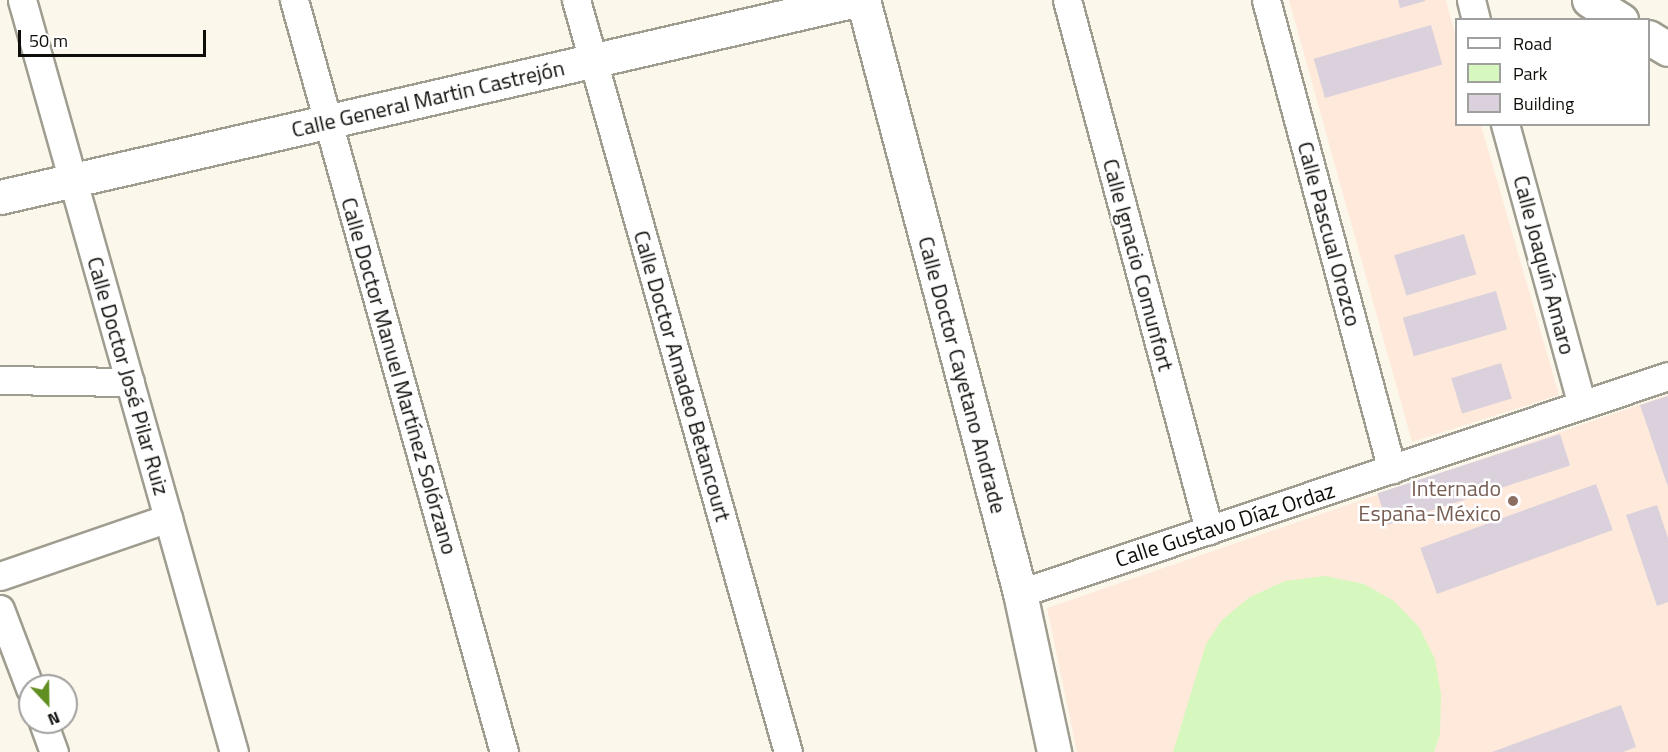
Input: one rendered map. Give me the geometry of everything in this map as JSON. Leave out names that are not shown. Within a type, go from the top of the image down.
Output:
[{"type":"street","name":"Calle Doctor José Pilar Ruiz","points":[[22,0],[234,752]]},
{"type":"street","name":"Calle Doctor Manuel Martínez Solórzano","points":[[294,0],[504,752]]},
{"type":"street","name":"Calle Doctor Amadeo Betancourt","points":[[576,0],[788,752]]},
{"type":"street","name":"Calle General Martin Castrejón","points":[[0,197],[856,0]]},
{"type":"street","name":"Calle Doctor Cayetano Andrade","points":[[863,0],[1020,593],[1054,752]]},
{"type":"street","name":"Calle Ignacio Comunfort","points":[[1067,0],[1209,530]]},
{"type":"street","name":"Calle Pascual Orozco","points":[[1266,0],[1392,469]]},
{"type":"street","points":[[1470,0],[1475,18]]},
{"type":"street","points":[[1589,0],[1618,18]]},
{"type":"street","points":[[1650,38],[1668,49]]},
{"type":"street","name":"Calle Joaquín Amaro","points":[[1506,126],[1582,405]]},
{"type":"street","name":"Calle Gustavo Díaz Ordaz","points":[[1020,593],[1668,376]]},
{"type":"street","points":[[0,380],[130,382]]},
{"type":"street","points":[[0,576],[168,518]]},
{"type":"street","points":[[0,609],[25,674]]},
{"type":"street","points":[[47,734],[54,752]]},
{"type":"shaded area","points":[[1289,0],[1446,0],[1455,34],[1455,126],[1481,126],[1559,395],[1412,442]]},
{"type":"shaded area","name":"Internado España-México","points":[[1668,395],[1668,752],[1077,752],[1047,608]]},
{"type":"green space","points":[[1325,576],[1364,584],[1394,601],[1419,627],[1435,659],[1441,694],[1440,734],[1434,752],[1173,752],[1206,644],[1222,620],[1250,597],[1285,581]]},
{"type":"building","points":[[1398,0],[1425,0],[1425,1],[1400,8]]},
{"type":"building","points":[[1431,25],[1442,64],[1325,98],[1314,59]]},
{"type":"building","points":[[1464,234],[1476,274],[1406,296],[1394,255]]},
{"type":"building","points":[[1496,291],[1507,329],[1414,356],[1403,318]]},
{"type":"building","points":[[1501,363],[1512,398],[1462,414],[1451,378]]},
{"type":"building","points":[[1668,396],[1668,487],[1640,405]]},
{"type":"building","points":[[1560,434],[1570,465],[1388,525],[1377,493]]},
{"type":"building","points":[[1596,484],[1613,530],[1437,594],[1420,548]]},
{"type":"building","points":[[1657,505],[1668,538],[1668,602],[1657,606],[1626,515]]},
{"type":"building","points":[[1621,705],[1636,747],[1623,752],[1492,752]]},
{"type":"place","name":"Internado España-México","points":[[1513,501]]}]
